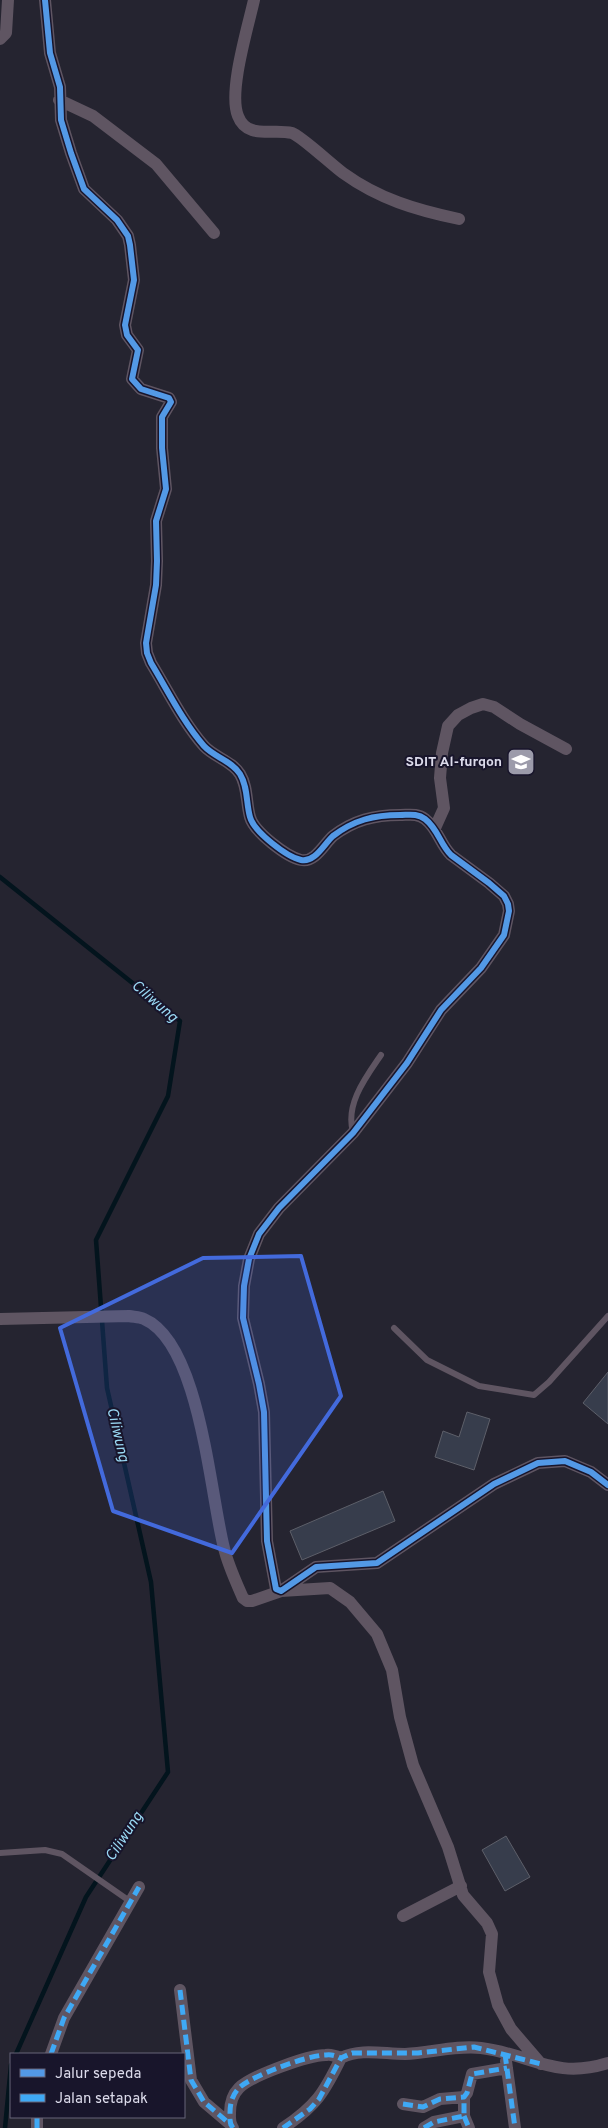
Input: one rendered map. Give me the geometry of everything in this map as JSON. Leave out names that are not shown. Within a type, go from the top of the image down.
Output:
[{"type":"street","points":[[0,39],[6,33],[8,0]]},
{"type":"street","points":[[45,0],[49,46],[60,87],[61,120],[84,188],[117,220],[128,236],[134,286],[124,320],[126,333],[138,350],[132,379],[141,389],[168,398],[171,402],[162,417],[162,448],[166,489],[156,521],[158,561],[156,586],[146,643],[151,663],[195,735],[213,755],[233,766],[240,774],[254,825],[284,852],[298,859],[308,860],[316,855],[331,838],[359,821],[378,815],[414,814],[424,818],[436,828],[451,855],[504,896],[508,904],[507,927],[488,959],[441,1010],[407,1063],[353,1133],[294,1192],[259,1234],[244,1286],[243,1318],[264,1412],[267,1541],[276,1589],[281,1591],[330,1588],[350,1602],[377,1634],[392,1670],[400,1717],[413,1765],[448,1847],[465,1900],[487,1923],[492,1934],[489,1972],[498,2005],[511,2030],[541,2064]]},
{"type":"street","points":[[254,0],[236,82],[237,115],[241,122],[254,131],[293,134],[343,173],[381,197],[402,205],[459,220]]},
{"type":"street","points":[[59,100],[93,116],[139,150],[166,175],[214,233]]},
{"type":"street","points":[[436,828],[444,808],[440,778],[442,753],[448,726],[458,715],[483,704],[494,707],[520,724],[566,749]]},
{"type":"street","points":[[0,1319],[129,1316],[148,1321],[166,1338],[176,1353],[194,1398],[204,1435],[211,1488],[224,1550],[244,1598],[247,1601],[281,1591],[316,1568],[377,1563],[494,1484],[538,1463],[565,1461],[590,1472],[608,1485]]},
{"type":"street","points":[[403,1916],[461,1886]]},
{"type":"street","points":[[51,2053],[64,2018],[139,1887]]},
{"type":"street","points":[[180,1990],[190,2080],[204,2102],[231,2126]]},
{"type":"street","points":[[231,2126],[232,2099],[244,2084],[256,2077],[309,2058],[327,2054],[341,2058],[357,2052],[418,2053],[474,2048],[574,2070],[608,2064]]},
{"type":"street","points":[[505,2054],[515,2128]]},
{"type":"street","points":[[283,2128],[310,2109],[319,2099],[341,2058]]},
{"type":"street","points":[[424,2128],[434,2122],[467,2122],[464,2097],[467,2093],[472,2074],[507,2068]]},
{"type":"street","points":[[403,2104],[423,2107],[440,2099],[464,2097]]},
{"type":"lane","points":[[353,1133],[351,1116],[356,1098],[380,1055]]},
{"type":"lane","points":[[394,1328],[427,1360],[479,1386],[534,1395],[549,1382],[608,1316]]},
{"type":"lane","points":[[0,1853],[32,1850],[53,1851],[67,1857],[131,1902]]},
{"type":"highlighted area","points":[[301,1256],[341,1396],[232,1553],[113,1511],[60,1328],[203,1258]]},
{"type":"building","points":[[608,1372],[608,1424],[583,1403]]},
{"type":"building","points":[[467,1412],[490,1419],[474,1470],[435,1457],[443,1431],[459,1437]]},
{"type":"building","points":[[383,1491],[395,1521],[302,1560],[290,1531]]},
{"type":"building","points":[[506,1836],[530,1877],[505,1891],[482,1850]]},
{"type":"waterway","name":"Ciliwung","points":[[0,877],[180,1021],[168,1096],[96,1240],[107,1388],[151,1582],[168,1772],[86,1897],[16,2053]]},
{"type":"waterway","name":"Ciliwung","points":[[5,2128],[10,2076]]},
{"type":"marked path","points":[[51,2053],[64,2018],[139,1887]]},
{"type":"marked path","points":[[180,1990],[191,2080],[204,2102],[230,2124]]},
{"type":"marked path","points":[[283,2128],[310,2109],[319,2099],[341,2058],[352,2053],[418,2053],[474,2047],[541,2064]]},
{"type":"marked path","points":[[505,2054],[515,2128]]},
{"type":"marked path","points":[[233,2128],[230,2119],[230,2106],[235,2094],[245,2083],[267,2072],[306,2058],[328,2055],[341,2058]]},
{"type":"marked path","points":[[403,2104],[423,2107],[440,2099],[464,2097],[467,2093],[472,2074],[507,2068]]},
{"type":"marked path","points":[[424,2128],[434,2122],[464,2116],[464,2097]]},
{"type":"marked path","points":[[464,2116],[469,2128]]},
{"type":"marked path","points":[[37,2118],[37,2128]]},
{"type":"cycle path","points":[[45,0],[50,53],[60,87],[61,120],[71,153],[84,189],[117,220],[128,236],[134,280],[125,325],[127,335],[138,350],[132,379],[141,389],[169,398],[171,402],[162,417],[162,448],[166,489],[156,521],[156,585],[146,643],[151,663],[182,717],[196,737],[208,750],[232,766],[240,774],[246,790],[250,817],[253,823],[264,836],[280,849],[301,860],[311,859],[333,836],[357,822],[382,816],[416,815],[429,823],[451,855],[489,883],[504,896],[508,904],[509,911],[504,935],[481,968],[441,1010],[407,1063],[353,1133],[279,1208],[259,1234],[249,1259],[244,1286],[243,1318],[264,1412],[267,1541],[276,1589],[281,1591],[316,1567],[377,1563],[494,1484],[538,1463],[565,1461],[591,1472],[608,1485]]},
{"type":"place","name":"SDIT Al-furqon","points":[[521,762]]}]
